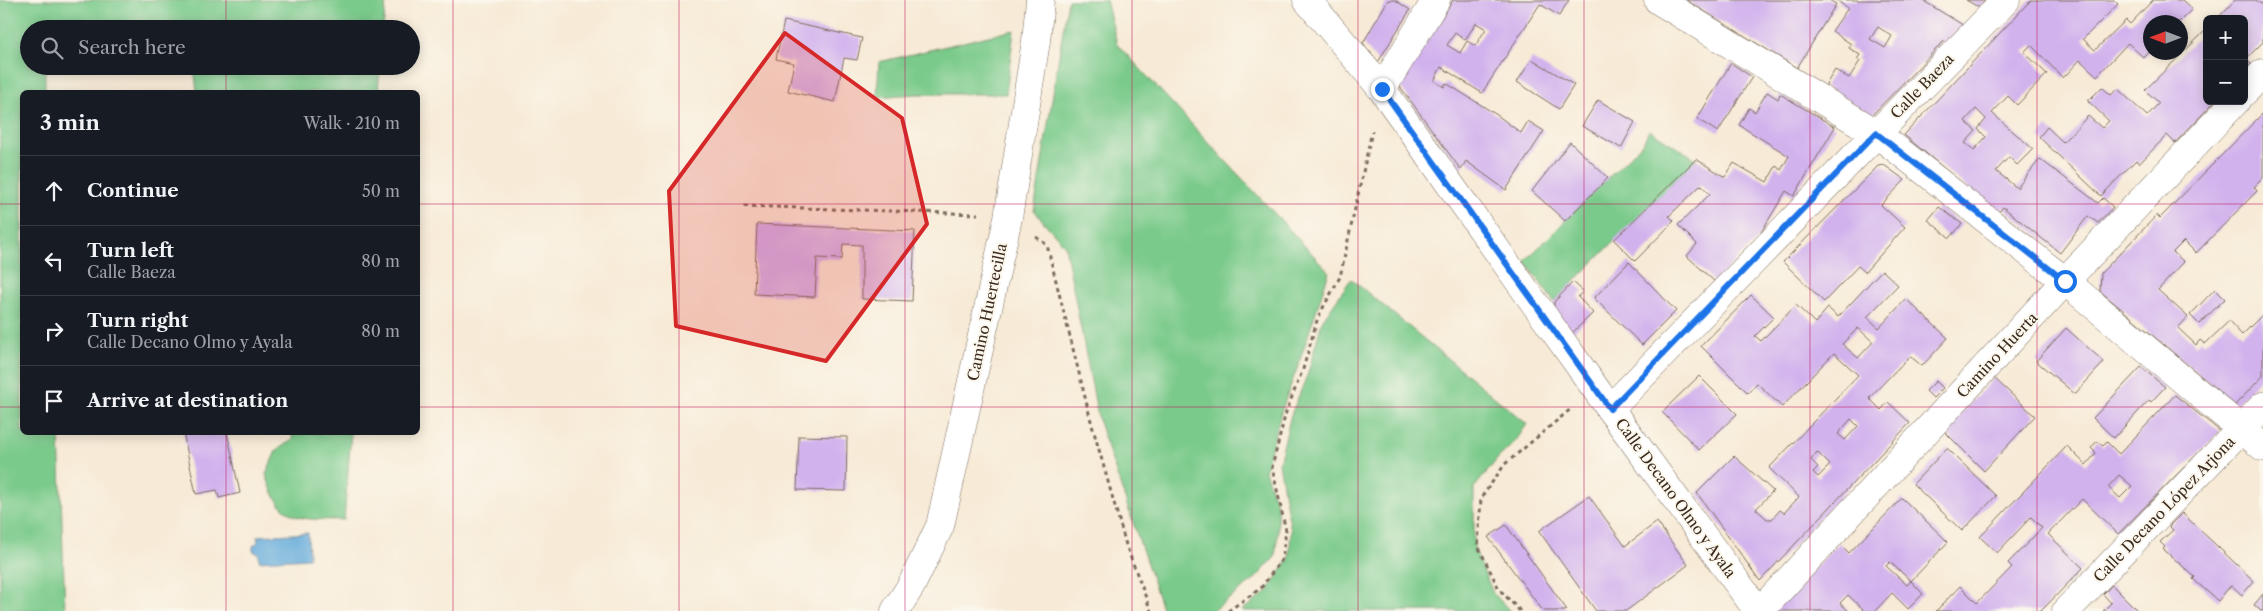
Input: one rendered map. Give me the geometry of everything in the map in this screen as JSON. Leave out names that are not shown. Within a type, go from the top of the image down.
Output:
[{"type":"street","name":"Camino Huertecilla","points":[[895,611],[911,586],[940,526],[1008,218],[1036,41],[1040,0]]},
{"type":"street","name":"Calle Decano Olmo y Ayala","points":[[1307,0],[1382,89],[1603,399],[1759,611]]},
{"type":"street","points":[[1382,89],[1436,0]]},
{"type":"street","points":[[1658,0],[1876,133],[2065,281],[2263,447]]},
{"type":"street","name":"Calle Baeza","points":[[1603,399],[1876,133],[2006,0]]},
{"type":"street","points":[[2248,88],[2263,73]]},
{"type":"street","name":"Camino Huerta","points":[[1759,611],[2065,281],[2232,105]]},
{"type":"street","name":"Calle Decano López Arjona","points":[[2066,611],[2263,406]]},
{"type":"path","points":[[1228,611],[1261,588],[1282,559],[1286,531],[1272,467],[1286,412],[1303,370],[1318,317],[1340,277],[1382,89]]},
{"type":"path","points":[[1520,611],[1500,589],[1478,546],[1481,498],[1505,464],[1603,399]]},
{"type":"highlighted area","points":[[785,33],[902,118],[927,224],[826,361],[676,326],[669,191]]},
{"type":"green space","points":[[0,0],[386,0],[384,20],[20,20],[20,75],[45,75],[45,90],[20,90],[20,435],[59,435],[65,611],[0,611]]},
{"type":"green space","points":[[1068,0],[1106,0],[1117,44],[1329,272],[1282,409],[1265,471],[1277,505],[1278,531],[1275,557],[1254,580],[1213,611],[1163,611],[1099,422],[1065,246],[1034,211]]},
{"type":"green space","points":[[1014,30],[1006,94],[916,94],[877,97],[879,62]]},
{"type":"green space","points":[[195,75],[379,75],[378,90],[197,90]]},
{"type":"green space","points":[[1649,130],[1696,159],[1554,302],[1525,261],[1643,143]]},
{"type":"green space","points":[[1351,279],[1527,424],[1515,442],[1498,458],[1474,488],[1474,548],[1493,593],[1510,611],[1241,611],[1266,593],[1289,559],[1291,531],[1279,463],[1291,415],[1308,373],[1322,321]]},
{"type":"green space","points":[[292,435],[351,435],[344,520],[303,518],[285,510],[278,502],[266,474],[276,451],[294,438]]},
{"type":"water","points":[[308,533],[309,558],[259,561],[259,554],[253,551],[253,546],[258,542],[257,536]]},
{"type":"building","points":[[1388,0],[1395,0],[1410,10],[1378,62],[1363,43]]},
{"type":"building","points":[[1453,0],[1569,0],[1559,16],[1540,4],[1482,93],[1441,67],[1434,81],[1444,87],[1446,83],[1497,115],[1521,133],[1528,121],[1544,131],[1506,190],[1466,161],[1461,170],[1399,85]],"holes":[[[1476,23],[1486,29],[1475,46],[1467,41],[1460,53],[1447,45],[1455,33],[1465,40]]]},
{"type":"building","points":[[1686,0],[1829,0],[1836,4],[1797,68]]},
{"type":"building","points":[[1836,0],[1922,0],[1963,25],[1947,43],[1944,41],[1872,115],[1825,86],[1835,70],[1849,78],[1860,61],[1857,59],[1860,55],[1849,48],[1851,44],[1832,31],[1848,8]],"holes":[[[1878,27],[1892,36],[1885,48],[1870,39]]]},
{"type":"building","points":[[1966,0],[1985,0],[1980,8]]},
{"type":"building","points":[[2031,0],[2114,0],[2118,4],[2083,39],[2095,50],[2126,20],[2130,24],[2153,0],[2182,0],[2192,9],[2186,15],[2143,15],[2143,57],[2128,43],[2097,76],[2080,60],[2063,78],[2031,45],[2024,52],[2047,74],[2017,105],[2008,96],[1992,113],[2033,149],[2017,165],[2009,157],[1996,171],[2017,188],[2040,159],[2098,203],[2103,198],[2113,207],[2098,223],[2088,216],[2060,253],[2003,207],[1998,213],[1904,135]],"holes":[[[1976,109],[1986,119],[1978,129],[1986,137],[1974,150],[1965,143],[1976,131],[1965,121]]]},
{"type":"building","points":[[2235,0],[2256,0],[2261,4],[2263,3],[2263,42],[2248,57],[2248,15],[2221,15]]},
{"type":"building","points":[[784,21],[862,38],[857,60],[844,58],[835,102],[788,91],[794,63],[776,59]]},
{"type":"building","points":[[2203,33],[2203,105],[2211,105],[2175,143],[2167,135],[2139,164],[2136,160],[2101,196],[2039,137],[2047,127],[2063,142],[2088,116],[2102,128],[2109,121],[2088,101],[2102,87],[2111,95],[2118,89],[2147,116],[2159,103],[2145,90],[2175,60],[2188,60],[2188,48]]},
{"type":"building","points":[[1532,59],[1574,85],[1559,109],[1517,82]]},
{"type":"building","points":[[1731,63],[1752,77],[1718,132],[1697,119]]},
{"type":"building","points":[[1767,92],[1778,99],[1780,94],[1835,127],[1794,196],[1786,191],[1757,239],[1715,282],[1687,256],[1697,244],[1678,225],[1710,194],[1701,185],[1669,216],[1674,221],[1635,261],[1614,240],[1696,159],[1725,177],[1734,163],[1767,182],[1776,166],[1781,170],[1789,156],[1739,125],[1749,108],[1755,112]]},
{"type":"building","points":[[1598,100],[1635,122],[1621,148],[1582,126]]},
{"type":"building","points":[[2263,113],[2263,178],[2254,187],[2257,191],[2196,253],[2184,241],[2173,252],[2184,262],[2158,290],[2188,317],[2178,328],[2196,345],[2200,340],[2205,344],[2229,321],[2242,335],[2263,314],[2263,376],[2235,405],[2100,291],[2101,273],[2157,215],[2160,218]]},
{"type":"building","points":[[1570,142],[1608,178],[1565,221],[1532,191]]},
{"type":"building","points":[[1884,165],[1905,180],[1881,205],[1905,227],[1865,272],[1858,266],[1824,302],[1783,262],[1878,166]]},
{"type":"building","points":[[1939,207],[1962,224],[1950,238],[1928,220]]},
{"type":"building","points":[[757,224],[915,231],[912,301],[862,299],[862,245],[843,244],[842,259],[817,258],[815,297],[754,294]]},
{"type":"building","points":[[1629,262],[1676,311],[1642,345],[1594,298]]},
{"type":"building","points":[[1882,270],[1898,285],[1867,317],[1879,328],[1906,299],[1948,338],[1922,366],[1910,356],[1869,398],[1881,410],[1888,402],[1910,423],[1760,581],[1697,493],[1734,456],[1773,491],[1756,509],[1767,519],[1772,519],[1780,510],[1784,513],[1799,497],[1769,468],[1858,375],[1834,353],[1782,407],[1757,383],[1748,393],[1701,346],[1751,295],[1774,317],[1755,336],[1761,341],[1796,305],[1815,323],[1828,308],[1838,317]],"holes":[[[1858,328],[1873,342],[1858,358],[1842,344]],[[1851,419],[1858,426],[1845,440],[1838,434]],[[1817,452],[1830,465],[1818,477],[1813,472],[1818,467],[1811,460]]]},
{"type":"building","points":[[1573,282],[1583,291],[1578,297],[1593,313],[1570,335],[1554,307],[1554,302]]},
{"type":"building","points":[[2215,289],[2225,299],[2199,324],[2190,315]]},
{"type":"building","points":[[2066,328],[2104,362],[2075,394],[2036,361]]},
{"type":"building","points":[[2141,367],[2165,387],[2151,402],[2149,400],[2114,438],[2093,418]]},
{"type":"building","points":[[1699,376],[1737,414],[1699,450],[1662,412]]},
{"type":"building","points":[[1994,378],[2035,416],[1984,471],[1944,431]]},
{"type":"building","points":[[1936,381],[1943,388],[1933,398],[1926,391]]},
{"type":"building","points":[[2175,395],[2220,431],[2118,534],[2082,499],[2048,534],[2083,568],[2041,611],[1936,611],[1960,586],[1977,603],[2012,567],[2008,563],[2042,528],[2031,517],[1997,553],[1980,537],[2067,446],[2086,465],[2096,453],[2091,448],[2097,441],[2103,446],[2107,442],[2119,454]],"holes":[[[2119,475],[2132,486],[2120,498],[2108,487]]]},
{"type":"building","points":[[184,435],[228,435],[240,493],[219,498],[217,490],[196,494]]},
{"type":"building","points":[[799,436],[847,437],[846,491],[797,490]]},
{"type":"building","points":[[1947,448],[1996,496],[1962,531],[1913,484]]},
{"type":"building","points":[[1589,496],[1625,546],[1657,522],[1688,565],[1626,611],[1596,611],[1539,531]]},
{"type":"building","points":[[1902,498],[1948,542],[1911,581],[1923,594],[1908,609],[1892,593],[1875,611],[1861,611],[1863,609],[1848,595],[1840,603],[1849,611],[1773,611],[1839,543],[1849,553]],"holes":[[[1890,562],[1911,581],[1907,585],[1886,566]]]},
{"type":"building","points":[[2182,513],[2254,581],[2242,595],[2231,585],[2218,601],[2193,579],[2195,577],[2163,549],[2165,547],[2160,542],[2173,530],[2169,526]]},
{"type":"building","points":[[1506,525],[1567,610],[1543,611],[1488,537]]},
{"type":"building","points":[[2112,585],[2138,611],[2103,611],[2111,603],[2103,594]]},
{"type":"building","points":[[2263,594],[2263,611],[2261,611],[2254,605]]},
{"type":"route","points":[[1382,89],[1610,409],[1876,133],[2065,281]]}]
